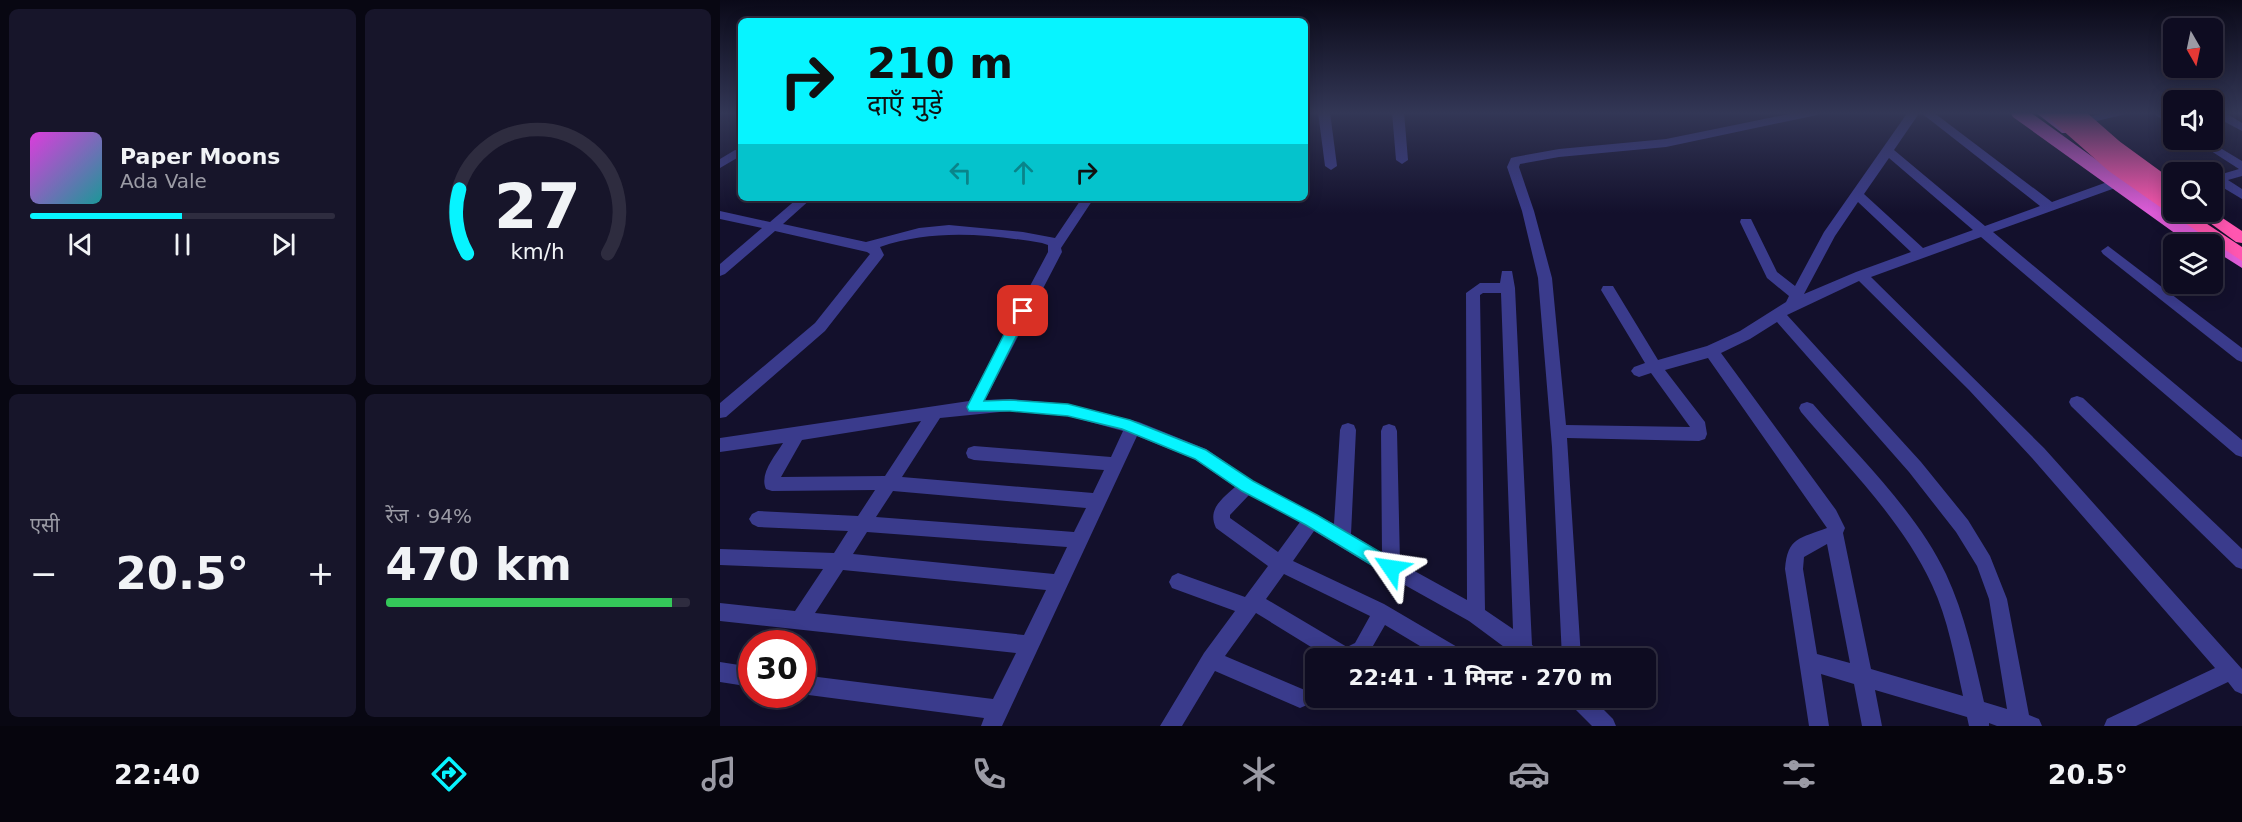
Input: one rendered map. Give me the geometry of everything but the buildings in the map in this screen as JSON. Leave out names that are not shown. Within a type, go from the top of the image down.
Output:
[{"type":"highway","points":[[2065,146],[2188,234]]},
{"type":"highway","points":[[2076,146],[2242,263]]},
{"type":"highway","points":[[2092,146],[2114,165],[2163,199]]},
{"type":"highway","points":[[2093,146],[2163,190]]},
{"type":"highway","points":[[2114,146],[2163,188]]},
{"type":"highway","points":[[2194,222],[2242,255]]},
{"type":"highway","points":[[2200,222],[2242,251]]},
{"type":"highway","points":[[2218,222],[2242,238]]},
{"type":"highway","points":[[2223,260],[2242,273]]},
{"type":"street","points":[[1328,146],[1331,166]]},
{"type":"street","points":[[1401,146],[1402,160]]},
{"type":"street","points":[[1570,648],[1558,431],[1545,278],[1528,211],[1513,167],[1515,161],[1558,153],[1635,146]]},
{"type":"street","points":[[1789,305],[1829,234],[1890,146]]},
{"type":"street","points":[[1970,146],[2049,206]]},
{"type":"street","points":[[1887,150],[2242,450]]},
{"type":"street","points":[[2216,150],[2242,166]]},
{"type":"street","points":[[720,164],[735,154],[738,154]]},
{"type":"street","points":[[2223,178],[2242,172]]},
{"type":"street","points":[[1647,369],[1710,351],[1745,335],[1789,305],[1861,275],[2125,180]]},
{"type":"street","points":[[2223,184],[2242,195]]},
{"type":"street","points":[[1857,194],[1920,253]]},
{"type":"street","points":[[720,271],[726,261],[773,227],[803,201]]},
{"type":"street","points":[[974,407],[1055,252],[1056,246],[1086,201]]},
{"type":"street","points":[[720,214],[867,247],[876,251],[874,261],[820,327],[720,412]]},
{"type":"street","points":[[1746,222],[1789,305],[1962,526],[1984,562],[1998,599],[2026,725],[1977,718],[1864,677],[1808,661]]},
{"type":"street","points":[[867,247],[915,231],[950,228],[1046,240],[1054,242],[1056,246]]},
{"type":"street","points":[[2108,251],[2242,356]]},
{"type":"street","points":[[1861,275],[1974,386],[2038,453],[2236,678],[2114,726]]},
{"type":"street","points":[[1476,615],[1473,293],[1480,288],[1508,281],[1528,648]]},
{"type":"street","points":[[1558,431],[1699,434],[1699,427],[1647,369],[1608,290]]},
{"type":"street","points":[[1710,351],[1830,515],[1836,528],[1834,533],[1872,726]]},
{"type":"street","points":[[2078,402],[2242,561]]},
{"type":"street","points":[[720,445],[974,407],[1010,405],[1068,410],[1133,427],[1200,454],[1247,486],[1312,520],[1391,568],[1476,615],[1521,648]]},
{"type":"street","points":[[1807,408],[1888,506],[1920,548],[1936,576],[1948,601],[1977,718]]},
{"type":"street","points":[[800,620],[936,411]]},
{"type":"street","points":[[816,687],[994,718],[1133,427]]},
{"type":"street","points":[[1342,537],[1348,430]]},
{"type":"street","points":[[1389,431],[1391,568]]},
{"type":"street","points":[[797,434],[773,474],[772,484],[889,483],[1097,501]]},
{"type":"street","points":[[974,453],[1115,464]]},
{"type":"street","points":[[1247,486],[1221,512],[1222,522],[1279,563],[1382,613],[1440,648]]},
{"type":"street","points":[[758,519],[862,524],[1078,540]]},
{"type":"street","points":[[1170,726],[1211,660],[1312,520]]},
{"type":"street","points":[[1819,726],[1794,568],[1795,554],[1805,546],[1834,533]]},
{"type":"street","points":[[720,557],[838,561],[1058,583]]},
{"type":"street","points":[[1179,582],[1251,604],[1343,656],[1351,658],[1362,650],[1382,613]]},
{"type":"street","points":[[720,612],[1028,645]]},
{"type":"street","points":[[1211,660],[1300,698]]},
{"type":"street","points":[[720,672],[738,675]]},
{"type":"street","points":[[1588,708],[1606,726]]},
{"type":"route","points":[[1023,311],[974,407],[1010,405],[1068,410],[1124,424],[1200,454],[1247,486],[1342,537],[1391,568]]}]
